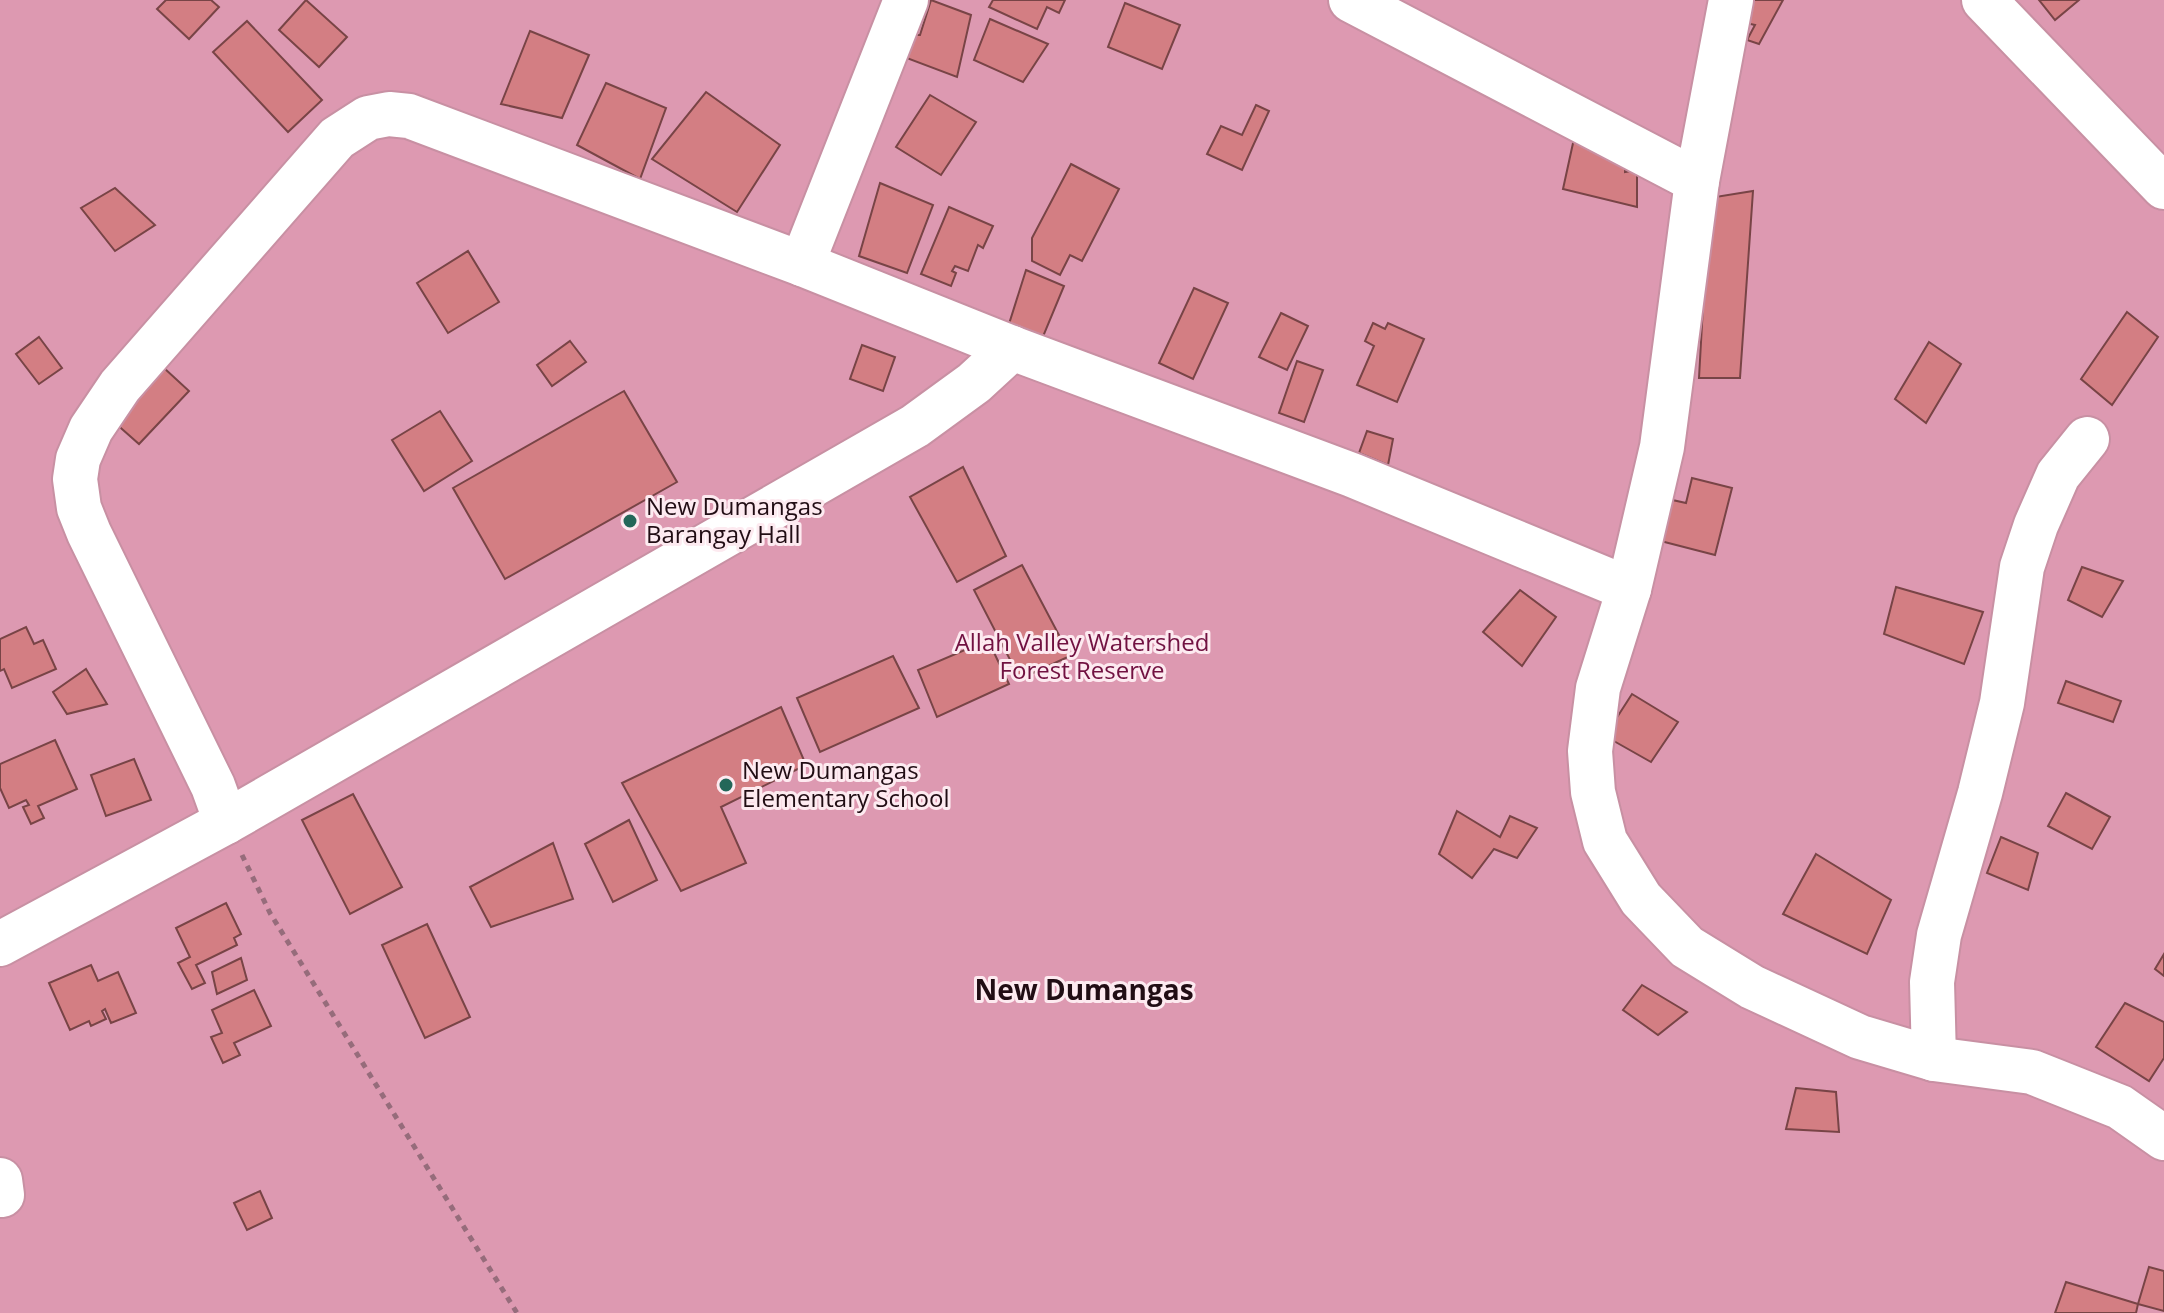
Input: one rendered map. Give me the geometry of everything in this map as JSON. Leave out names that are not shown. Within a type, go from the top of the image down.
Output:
[{"type":"street","points":[[802,264],[906,0]]},
{"type":"street","points":[[1351,0],[1697,181]]},
{"type":"street","points":[[1731,0],[1697,181],[1662,447],[1629,589],[1598,688],[1590,751],[1593,792],[1605,841],[1641,899],[1687,947],[1752,987],[1860,1037],[1934,1059],[2032,1072],[2120,1107],[2164,1138]]},
{"type":"street","points":[[1984,0],[2164,187]]},
{"type":"street","points":[[226,822],[213,786],[84,521],[75,479],[78,459],[91,429],[120,386],[337,138],[368,118],[389,114],[409,116],[802,264],[1012,348],[1352,475],[1629,589]]},
{"type":"street","points":[[0,944],[226,822],[915,426],[974,383],[1012,348]]},
{"type":"street","points":[[1934,1059],[1932,982],[1939,935],[2002,703],[2022,567],[2058,475],[2087,439]]},
{"type":"path","points":[[226,822],[270,913],[517,1313]]},
{"type":"green space","name":"Allah Valley Watershed Forest Reserve","points":[[0,0],[2164,0],[2164,1313],[0,1313]]},
{"type":"building","points":[[166,0],[211,0],[219,7],[189,39],[157,9]]},
{"type":"building","points":[[306,0],[347,37],[319,67],[279,30]]},
{"type":"building","points":[[931,0],[971,15],[957,77],[896,54],[903,35],[920,35]]},
{"type":"building","points":[[993,0],[1065,0],[1059,13],[1047,7],[1037,29],[989,7]]},
{"type":"building","points":[[1739,0],[1783,0],[1759,44],[1747,40],[1755,25],[1741,22]]},
{"type":"building","points":[[2039,0],[2079,0],[2055,20]]},
{"type":"building","points":[[1125,3],[1180,25],[1162,69],[1108,47]]},
{"type":"building","points":[[990,19],[1048,44],[1023,82],[974,60]]},
{"type":"building","points":[[247,21],[322,100],[288,132],[213,52]]},
{"type":"building","points":[[530,31],[589,55],[562,118],[501,104]]},
{"type":"building","points":[[606,83],[666,108],[640,179],[577,145]]},
{"type":"building","points":[[706,92],[780,145],[737,212],[652,159]]},
{"type":"building","points":[[930,95],[976,122],[941,175],[896,147]]},
{"type":"building","points":[[1256,105],[1269,111],[1242,170],[1207,154],[1221,126],[1242,135]]},
{"type":"building","points":[[1575,134],[1625,142],[1625,172],[1637,170],[1637,207],[1563,189]]},
{"type":"building","points":[[1071,164],[1119,189],[1082,261],[1070,255],[1060,275],[1032,261],[1032,238]]},
{"type":"building","points":[[880,183],[933,205],[907,273],[859,256]]},
{"type":"building","points":[[115,188],[155,225],[115,251],[81,208]]},
{"type":"building","points":[[1753,191],[1740,378],[1699,378],[1709,198]]},
{"type":"building","points":[[949,207],[993,226],[983,248],[978,245],[968,271],[955,266],[951,286],[921,274]]},
{"type":"building","points":[[468,251],[499,302],[448,333],[417,283]]},
{"type":"building","points":[[1026,270],[1064,286],[1042,339],[1009,324]]},
{"type":"building","points":[[1194,288],[1228,303],[1193,379],[1159,363]]},
{"type":"building","points":[[2127,312],[2158,337],[2112,405],[2081,379]]},
{"type":"building","points":[[1281,313],[1308,326],[1287,370],[1259,357]]},
{"type":"building","points":[[1373,323],[1385,329],[1388,323],[1424,339],[1397,402],[1357,385],[1374,346],[1365,341]]},
{"type":"building","points":[[39,337],[62,368],[39,384],[16,354]]},
{"type":"building","points":[[570,341],[586,362],[552,386],[537,365]]},
{"type":"building","points":[[1929,342],[1961,364],[1926,423],[1895,399]]},
{"type":"building","points":[[862,345],[895,357],[883,391],[850,379]]},
{"type":"building","points":[[1297,361],[1323,370],[1304,422],[1279,413]]},
{"type":"building","points":[[164,368],[189,391],[139,444],[114,422]]},
{"type":"building","points":[[624,391],[677,482],[505,579],[453,488]]},
{"type":"building","points":[[440,411],[472,461],[424,491],[392,440]]},
{"type":"building","points":[[1367,431],[1393,439],[1388,465],[1359,453]]},
{"type":"building","points":[[963,467],[1006,556],[957,582],[910,497]]},
{"type":"building","points":[[1692,478],[1732,488],[1715,555],[1649,538],[1659,497],[1686,503]]},
{"type":"building","points":[[1022,565],[1070,656],[1020,679],[974,590]]},
{"type":"building","points":[[2082,567],[2123,581],[2102,617],[2068,600]]},
{"type":"building","points":[[1896,587],[1983,612],[1964,664],[1884,634]]},
{"type":"building","points":[[1520,590],[1556,617],[1522,666],[1483,632]]},
{"type":"building","points":[[26,627],[34,644],[43,640],[56,669],[12,688],[4,669],[0,671],[0,639]]},
{"type":"building","points":[[988,640],[1009,684],[937,717],[918,670]]},
{"type":"building","points":[[893,656],[919,708],[820,752],[797,698]]},
{"type":"building","points":[[86,669],[107,704],[67,714],[53,692]]},
{"type":"building","points":[[2066,681],[2121,701],[2113,722],[2058,703]]},
{"type":"building","points":[[1632,694],[1678,722],[1651,762],[1605,736]]},
{"type":"building","points":[[781,707],[806,765],[721,807],[746,863],[681,891],[622,783]]},
{"type":"building","points":[[55,740],[77,789],[38,806],[44,818],[31,824],[23,807],[29,805],[26,800],[9,808],[0,788],[0,764]]},
{"type":"building","points":[[134,759],[151,800],[106,816],[91,775]]},
{"type":"building","points":[[2066,793],[2110,817],[2092,849],[2048,826]]},
{"type":"building","points":[[353,794],[402,887],[350,914],[302,820]]},
{"type":"building","points":[[1457,811],[1500,837],[1510,816],[1537,828],[1517,858],[1494,849],[1472,878],[1439,854]]},
{"type":"building","points":[[629,820],[657,880],[613,902],[585,844]]},
{"type":"building","points":[[2001,837],[2038,853],[2028,890],[1987,873]]},
{"type":"building","points":[[553,843],[573,899],[491,927],[470,887]]},
{"type":"building","points":[[1816,854],[1891,900],[1867,954],[1783,914]]},
{"type":"building","points":[[226,903],[241,934],[234,938],[237,945],[196,965],[205,983],[192,989],[178,963],[190,957],[176,928]]},
{"type":"building","points":[[427,924],[470,1017],[425,1038],[382,945]]},
{"type":"building","points":[[2164,954],[2164,976],[2155,969]]},
{"type":"building","points":[[241,958],[247,980],[217,994],[212,972]]},
{"type":"building","points":[[91,965],[98,981],[118,972],[136,1013],[111,1023],[105,1009],[102,1011],[106,1019],[91,1026],[89,1021],[70,1030],[49,983]]},
{"type":"building","points":[[1642,985],[1687,1012],[1658,1035],[1623,1010]]},
{"type":"building","points":[[254,990],[271,1026],[234,1043],[240,1055],[223,1063],[211,1037],[222,1033],[212,1010]]},
{"type":"building","points":[[2125,1003],[2164,1022],[2164,1058],[2149,1081],[2096,1047]]},
{"type":"building","points":[[1796,1088],[1836,1092],[1839,1132],[1786,1129]]},
{"type":"building","points":[[260,1191],[272,1218],[247,1230],[234,1203]]},
{"type":"building","points":[[2149,1267],[2164,1271],[2164,1311],[2138,1304]]},
{"type":"building","points":[[2066,1282],[2138,1304],[2136,1313],[2055,1313]]},
{"type":"place","name":"New Dumangas Barangay Hall","points":[[630,521]]},
{"type":"place","name":"New Dumangas Elementary School","points":[[726,785]]},
{"type":"district","name":"New Dumangas","points":[[1084,990]]}]
